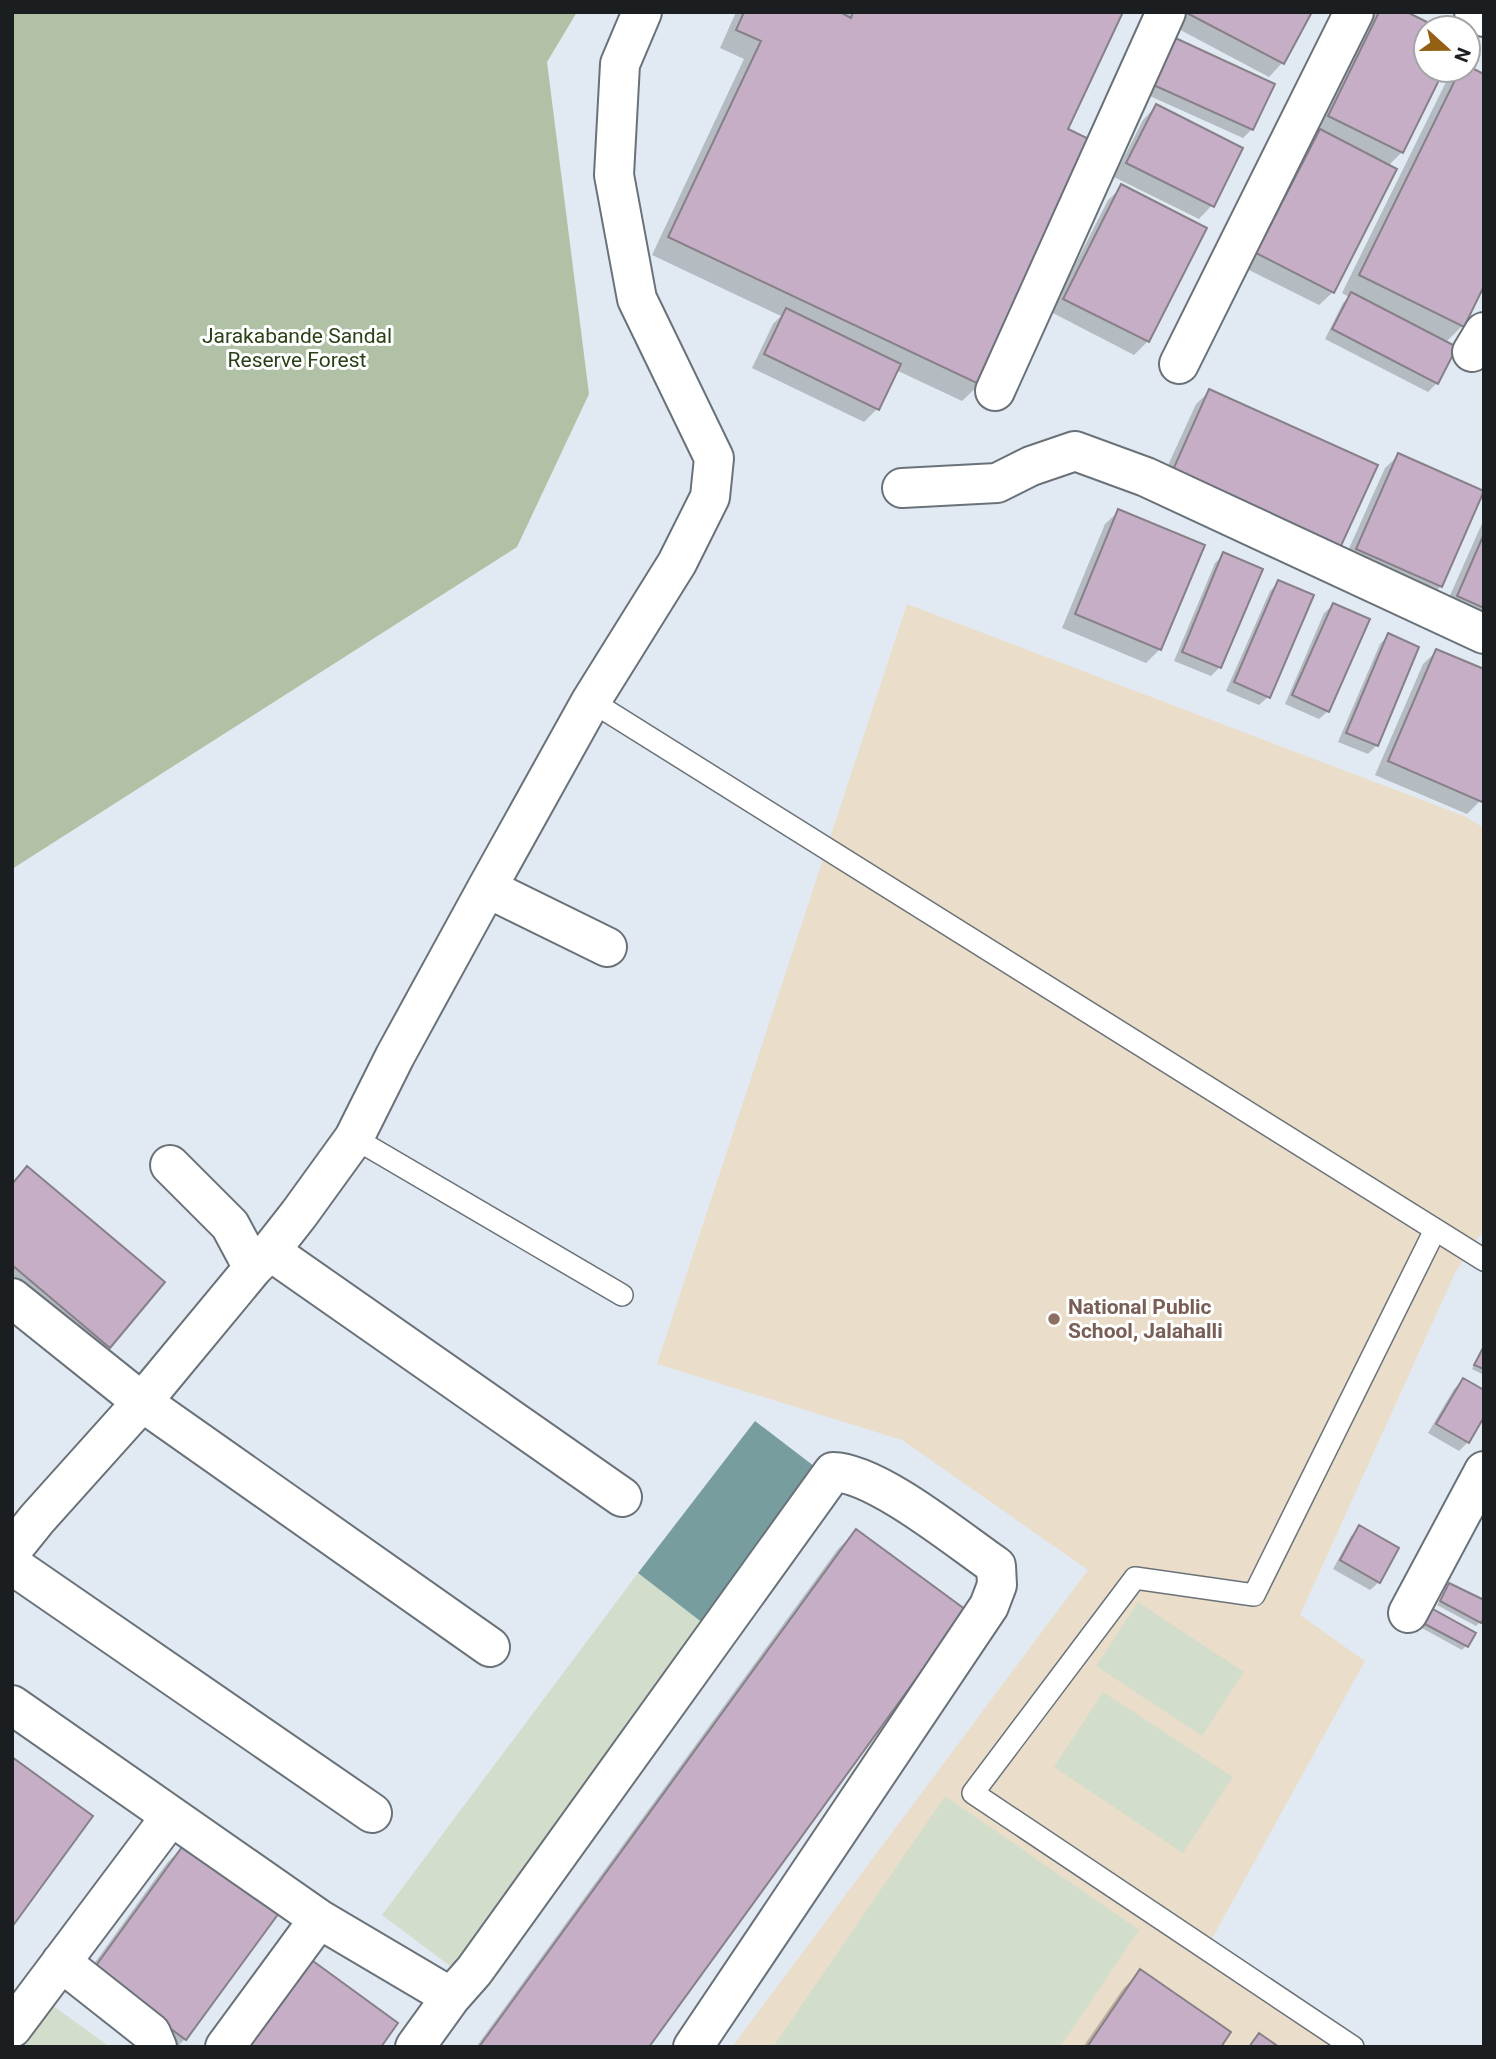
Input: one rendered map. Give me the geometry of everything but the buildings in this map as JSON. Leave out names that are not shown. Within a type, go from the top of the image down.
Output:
[{"type":"street","points":[[12,1550],[142,1402],[261,1260],[354,1138],[395,1056],[487,888],[591,701],[677,563],[710,497],[714,458],[637,299],[614,175],[620,64],[642,12]]},
{"type":"street","points":[[995,391],[1166,12]]},
{"type":"street","points":[[1179,364],[1354,12]]},
{"type":"street","points":[[1474,12],[1484,17]]},
{"type":"street","points":[[902,488],[998,483],[1031,466],[1075,451],[1146,477],[1484,634]]},
{"type":"street","points":[[487,888],[607,947]]},
{"type":"street","points":[[170,1165],[261,1260],[622,1497]]},
{"type":"street","points":[[12,1298],[142,1402],[490,1647]]},
{"type":"street","points":[[1408,1613],[1484,1471]]},
{"type":"street","points":[[415,2047],[482,1959],[833,1472],[844,1472],[878,1485],[996,1566],[998,1585],[989,1606],[694,2047]]},
{"type":"street","points":[[12,1565],[372,1813]]},
{"type":"street","points":[[12,1705],[319,1919],[451,1997]]},
{"type":"street","points":[[12,2028],[171,1816]]},
{"type":"street","points":[[225,2047],[319,1919]]},
{"type":"street","points":[[61,1962],[151,2033],[157,2047]]},
{"type":"lane","points":[[591,701],[1484,1260]]},
{"type":"lane","points":[[354,1138],[622,1295]]},
{"type":"lane","points":[[1353,2047],[974,1793],[1135,1578],[1254,1595],[1435,1230]]},
{"type":"shaded area","name":"National Public School, Jalahalli","points":[[907,604],[1464,816],[1484,828],[1484,1229],[1455,1273],[1300,1615],[1365,1661],[1208,1946],[1364,2047],[732,2047],[1088,1570],[902,1440],[657,1364]]},
{"type":"shaded area","points":[[755,1421],[823,1473],[708,1627],[638,1573]]},
{"type":"shaded area","points":[[638,1573],[708,1627],[454,1969],[382,1915]]},
{"type":"shaded area","points":[[1138,1602],[1244,1672],[1202,1736],[1096,1666]]},
{"type":"shaded area","points":[[1103,1692],[1233,1777],[1183,1853],[1054,1767]]},
{"type":"shaded area","points":[[945,1796],[1139,1930],[1060,2047],[773,2047]]},
{"type":"shaded area","points":[[49,2003],[110,2047],[17,2047]]},
{"type":"green space","name":"Jarakabande Sandal Reserve Forest","points":[[12,12],[577,12],[547,62],[589,394],[517,547],[12,869]]},
{"type":"place","name":"National Public School, Jalahalli","points":[[1054,1319]]}]
